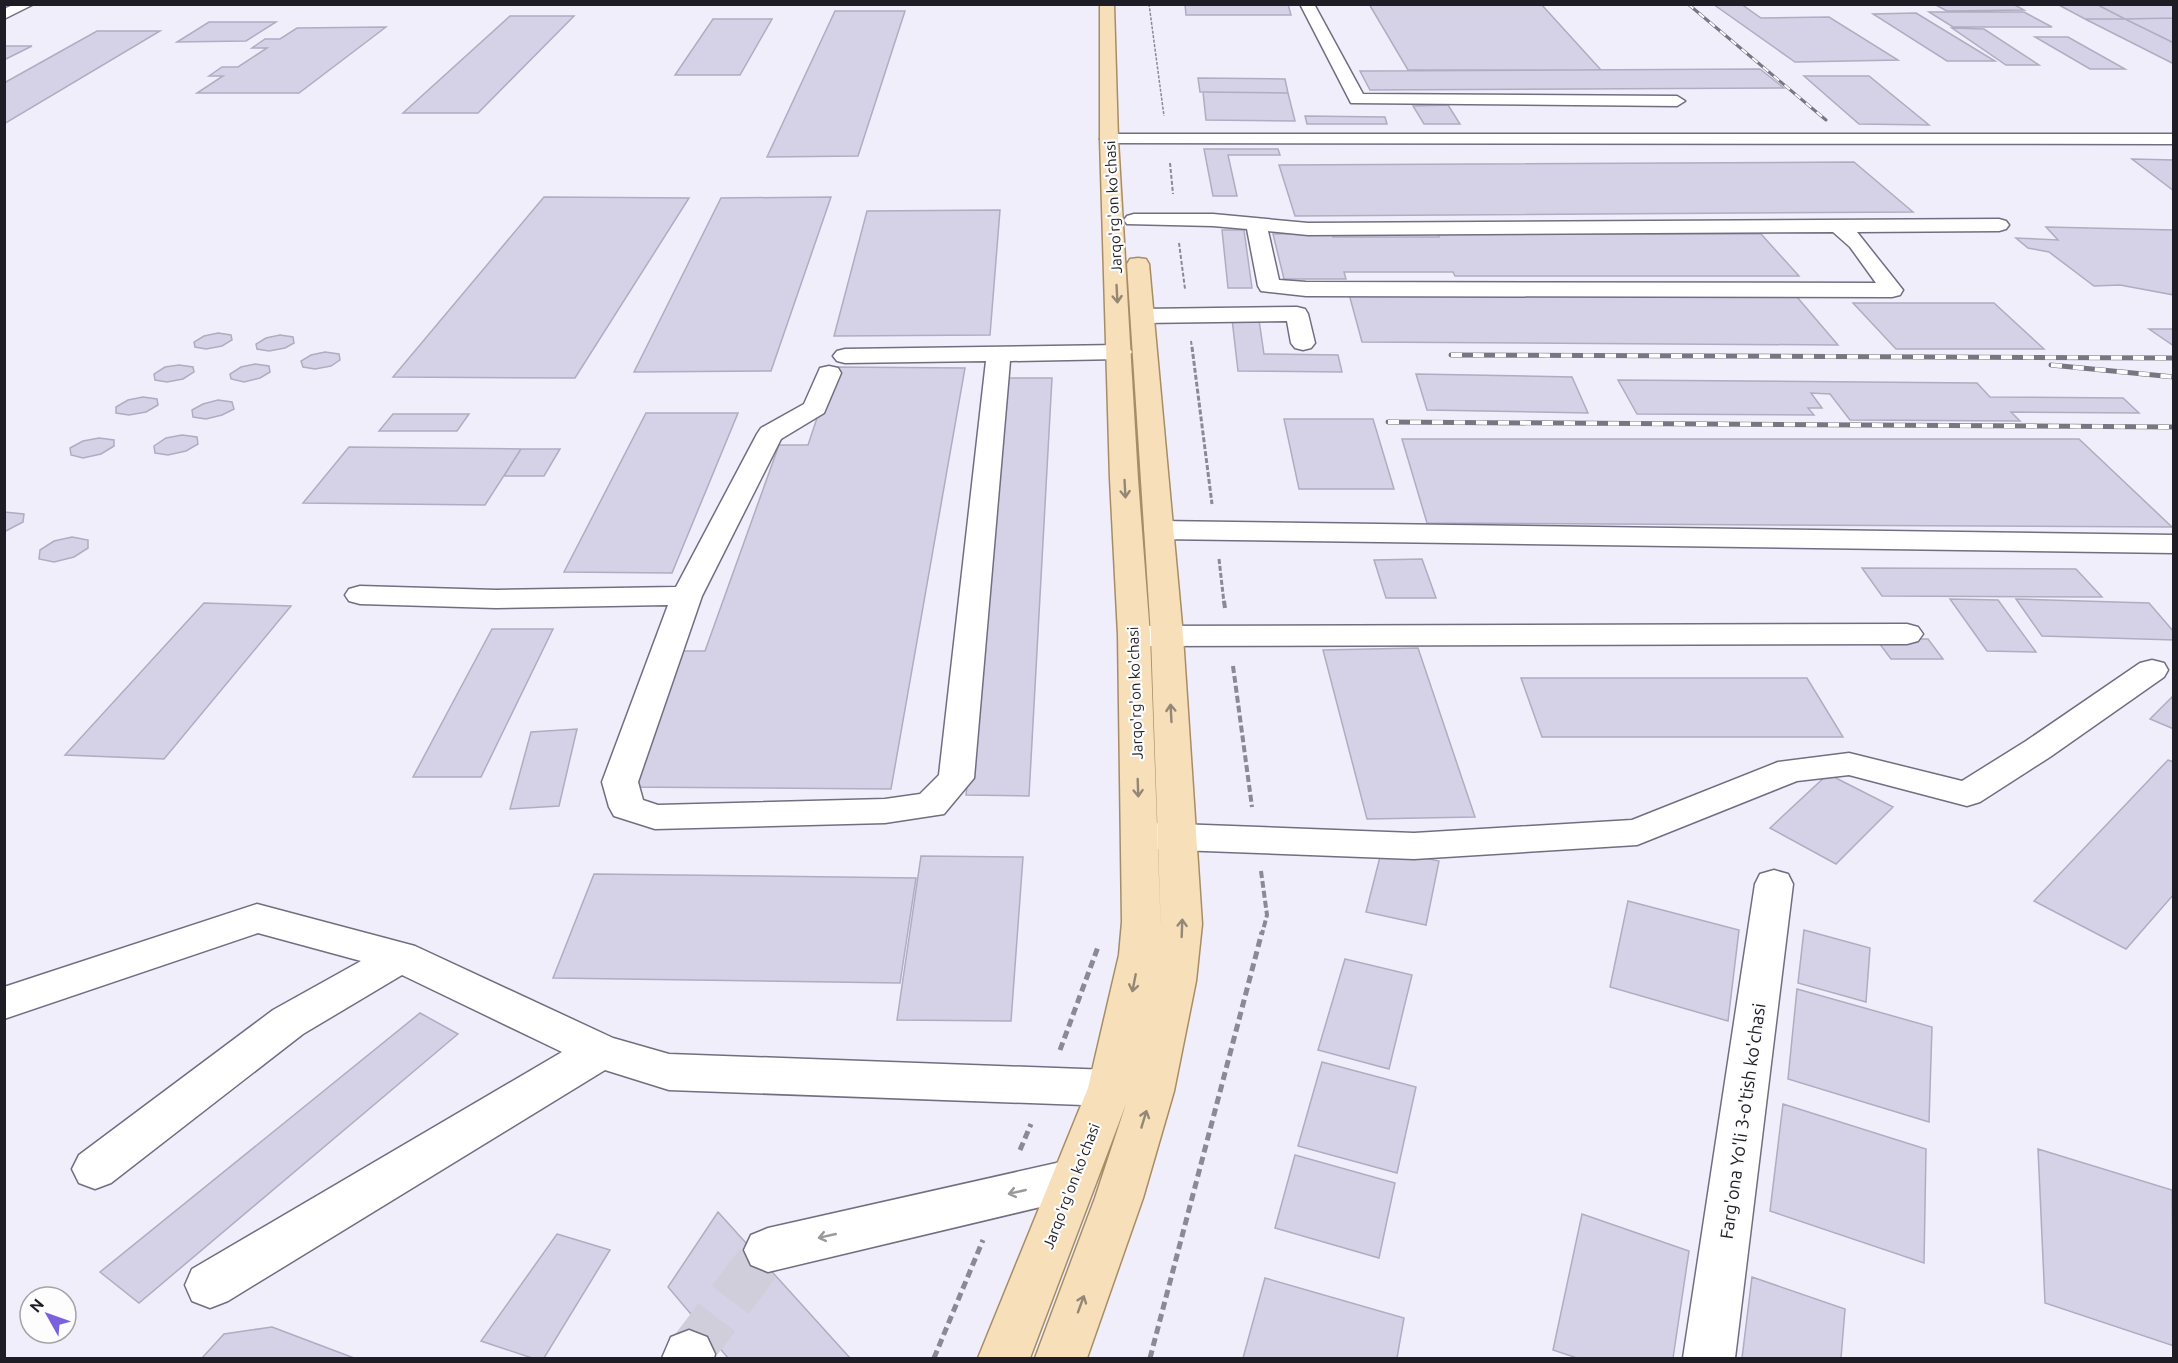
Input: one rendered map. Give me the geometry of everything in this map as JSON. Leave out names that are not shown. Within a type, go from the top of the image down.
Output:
[{"type":"main road","name":"Jarqo'rg'on ko'chasi","points":[[1061,1359],[1121,1192],[1159,1074],[1178,968],[1182,924],[1167,636],[1142,316],[1134,220],[1118,139],[1107,4]]},
{"type":"main road","name":"Jarqo'rg'on ko'chasi","points":[[1004,1359],[1110,1088],[1139,955],[1142,922],[1134,636],[1124,479],[1120,352],[1118,139],[1122,4]]},
{"type":"street","points":[[6,14],[27,4]]},
{"type":"street","points":[[1307,4],[1357,99],[1677,101]]},
{"type":"street","points":[[1118,139],[2174,139]]},
{"type":"street","points":[[1134,220],[1213,220],[1257,226],[1308,229],[1999,225]]},
{"type":"street","points":[[1257,226],[1269,286],[1318,289],[1892,290],[1857,243],[1838,226]]},
{"type":"street","points":[[1142,316],[1297,314],[1303,343]]},
{"type":"street","points":[[999,354],[956,778],[931,805],[885,811],[654,817],[627,807],[620,782],[687,597],[771,434],[815,408],[837,364],[999,354],[1120,352]]},
{"type":"street","points":[[1158,530],[1227,533],[2174,544]]},
{"type":"street","points":[[360,595],[496,599],[687,597]]},
{"type":"street","points":[[1134,636],[1907,634]]},
{"type":"street","points":[[1140,836],[1414,846],[1637,832],[1791,770],[1849,764],[1967,794],[2038,749],[2152,670]]},
{"type":"street","name":"Farg'ona Yo'li 3-o'tish ko'chasi","points":[[1709,1359],[1774,884]]},
{"type":"street","points":[[4,1003],[257,918],[401,957],[600,1051],[669,1072],[1110,1088]]},
{"type":"street","points":[[95,1169],[288,1022],[401,957]]},
{"type":"street","points":[[210,1285],[600,1051]]},
{"type":"street","points":[[768,1250],[1074,1179]]},
{"type":"path","points":[[934,1359],[1047,1085],[1099,944]]},
{"type":"building","points":[[259,4],[406,4],[405,5]]},
{"type":"building","points":[[1185,4],[1288,4],[1291,15],[1186,15]]},
{"type":"building","points":[[1369,4],[1541,4],[1601,70],[1408,70]]},
{"type":"building","points":[[1713,4],[1741,4],[1761,18],[1829,17],[1898,60],[1795,62]]},
{"type":"building","points":[[1934,4],[2013,4],[2024,10],[1947,11]]},
{"type":"building","points":[[2057,4],[2096,4],[2125,19],[2085,19]]},
{"type":"building","points":[[2096,4],[2174,4],[2174,18],[2125,19]]},
{"type":"building","points":[[835,11],[905,11],[858,156],[767,157]]},
{"type":"building","points":[[1929,12],[2024,12],[2052,27],[1953,27]]},
{"type":"building","points":[[1916,13],[1995,61],[1947,61],[1873,14]]},
{"type":"building","points":[[510,16],[574,16],[478,113],[403,113]]},
{"type":"building","points":[[2174,18],[2174,43],[2125,19]]},
{"type":"building","points":[[713,19],[772,19],[740,75],[675,75]]},
{"type":"building","points":[[2085,19],[2125,19],[2174,43],[2174,64]]},
{"type":"building","points":[[209,22],[276,22],[246,41],[177,42]]},
{"type":"building","points":[[386,27],[299,93],[197,93],[223,76],[209,76],[222,67],[238,67],[267,48],[252,48],[265,39],[280,39],[297,28]]},
{"type":"building","points":[[1952,28],[1984,29],[2039,65],[2006,65]]},
{"type":"building","points":[[97,31],[160,31],[4,124],[4,83]]},
{"type":"building","points":[[2035,37],[2068,37],[2125,69],[2090,69]]},
{"type":"building","points":[[4,46],[32,46],[4,60]]},
{"type":"building","points":[[1760,69],[1784,88],[1370,90],[1360,71]]},
{"type":"building","points":[[1804,76],[1869,76],[1929,125],[1859,124]]},
{"type":"building","points":[[1198,78],[1285,79],[1288,93],[1200,92]]},
{"type":"building","points":[[1203,92],[1288,93],[1295,121],[1206,120]]},
{"type":"building","points":[[1448,105],[1460,124],[1424,124],[1413,106]]},
{"type":"building","points":[[1305,116],[1385,117],[1387,124],[1307,124]]},
{"type":"building","points":[[1204,149],[1278,149],[1280,155],[1228,155],[1237,196],[1213,196]]},
{"type":"building","points":[[2132,159],[2174,160],[2174,191]]},
{"type":"building","points":[[1854,162],[1913,212],[1295,216],[1279,165]]},
{"type":"building","points":[[544,197],[689,198],[575,378],[393,377]]},
{"type":"building","points":[[831,197],[771,371],[634,372],[721,198]]},
{"type":"building","points":[[1000,210],[990,335],[834,336],[867,211]]},
{"type":"building","points":[[2046,227],[2174,230],[2174,295],[2120,285],[2094,286],[2049,252],[2028,248],[2016,238],[2058,240]]},
{"type":"building","points":[[1222,230],[1244,230],[1252,288],[1228,288]]},
{"type":"building","points":[[1332,233],[1333,237],[1439,237],[1438,234],[1761,234],[1799,276],[1455,276],[1453,272],[1344,272],[1346,279],[1284,279],[1273,234]]},
{"type":"building","points":[[1349,294],[1797,297],[1838,345],[1362,342]]},
{"type":"building","points":[[1853,303],[1994,303],[2044,349],[1896,349]]},
{"type":"building","points":[[1232,319],[1259,320],[1264,354],[1338,355],[1342,372],[1238,371]]},
{"type":"building","points":[[2149,329],[2174,329],[2174,346]]},
{"type":"building","points":[[218,333],[231,335],[232,340],[222,346],[206,349],[195,347],[194,342],[204,336]]},
{"type":"building","points":[[280,335],[293,337],[294,343],[285,348],[269,351],[257,349],[256,344],[266,338]]},
{"type":"building","points":[[325,352],[339,354],[340,360],[331,366],[315,369],[303,367],[301,361],[311,355]]},
{"type":"building","points":[[255,364],[269,366],[270,372],[260,378],[244,382],[231,379],[230,374],[241,367]]},
{"type":"building","points":[[179,365],[193,367],[194,372],[183,379],[167,382],[155,380],[154,374],[165,367]]},
{"type":"building","points":[[834,367],[965,368],[891,789],[624,787],[677,651],[705,651],[779,445],[808,445]]},
{"type":"building","points":[[1416,374],[1572,377],[1588,413],[1427,410]]},
{"type":"building","points":[[1009,378],[1052,378],[1029,796],[966,795]]},
{"type":"building","points":[[1618,380],[1977,383],[1990,397],[2123,398],[2139,413],[2011,412],[2020,421],[1850,420],[1830,394],[1811,393],[1822,408],[1808,408],[1814,415],[1637,414]]},
{"type":"building","points":[[143,397],[157,399],[158,405],[146,412],[129,415],[116,413],[116,407],[128,400]]},
{"type":"building","points":[[218,400],[232,402],[234,409],[206,419],[193,417],[192,410]]},
{"type":"building","points":[[646,413],[738,413],[672,573],[564,572]]},
{"type":"building","points":[[393,414],[469,414],[457,431],[379,431]]},
{"type":"building","points":[[1284,419],[1373,419],[1394,489],[1299,489]]},
{"type":"building","points":[[182,435],[197,437],[198,444],[186,451],[168,455],[155,453],[154,446],[166,438]]},
{"type":"building","points":[[99,438],[114,440],[114,446],[101,454],[83,458],[71,455],[70,448],[83,441]]},
{"type":"building","points":[[1402,439],[2079,439],[2172,527],[1427,523]]},
{"type":"building","points":[[349,447],[521,449],[485,505],[303,503]]},
{"type":"building","points":[[521,449],[560,449],[544,476],[504,476]]},
{"type":"building","points":[[4,512],[24,514],[23,522],[4,532]]},
{"type":"building","points":[[72,537],[88,540],[88,548],[74,557],[54,562],[39,559],[40,550],[54,541]]},
{"type":"building","points":[[1422,559],[1436,598],[1386,598],[1374,560]]},
{"type":"building","points":[[1862,568],[2076,569],[2102,597],[1882,596]]},
{"type":"building","points":[[1950,599],[1998,600],[2036,652],[1987,651]]},
{"type":"building","points":[[2016,599],[2149,603],[2174,632],[2174,640],[2042,636]]},
{"type":"building","points":[[204,603],[291,606],[164,759],[65,755]]},
{"type":"building","points":[[492,629],[553,629],[481,777],[413,777]]},
{"type":"building","points":[[1876,639],[1928,639],[1943,659],[1891,659]]},
{"type":"building","points":[[1418,648],[1475,817],[1367,819],[1323,650]]},
{"type":"building","points":[[1521,678],[1807,678],[1843,737],[1542,737]]},
{"type":"building","points":[[2174,695],[2174,729],[2150,719]]},
{"type":"building","points":[[577,729],[559,806],[510,809],[531,732]]},
{"type":"building","points":[[2168,760],[2174,762],[2174,894],[2126,949],[2034,901]]},
{"type":"building","points":[[1828,774],[1893,807],[1836,864],[1770,828]]},
{"type":"building","points":[[1382,849],[1439,861],[1426,925],[1366,912]]},
{"type":"building","points":[[921,856],[1023,857],[1011,1021],[897,1020]]},
{"type":"building","points":[[594,874],[916,878],[900,983],[553,978]]},
{"type":"building","points":[[1628,901],[1739,930],[1728,1021],[1610,987]]},
{"type":"building","points":[[1804,930],[1870,948],[1866,1002],[1798,983]]},
{"type":"building","points":[[1345,959],[1412,975],[1389,1069],[1318,1050]]},
{"type":"building","points":[[1797,989],[1932,1027],[1929,1122],[1788,1079]]},
{"type":"building","points":[[420,1013],[458,1034],[139,1303],[100,1272]]},
{"type":"building","points":[[1322,1062],[1416,1087],[1397,1173],[1298,1146]]},
{"type":"building","points":[[1783,1104],[1926,1149],[1924,1263],[1770,1211]]},
{"type":"building","points":[[2038,1149],[2172,1190],[2174,1346],[2045,1303]]},
{"type":"building","points":[[1295,1155],[1395,1183],[1379,1258],[1275,1228]]},
{"type":"building","points":[[718,1212],[850,1358],[728,1358],[668,1287]]},
{"type":"building","points":[[1582,1214],[1689,1251],[1673,1358],[1577,1358],[1553,1350]]},
{"type":"building","points":[[557,1234],[610,1250],[544,1358],[532,1358],[481,1341]]},
{"type":"building","points":[[1752,1277],[1845,1309],[1841,1358],[1742,1358]]},
{"type":"building","points":[[1265,1278],[1404,1318],[1397,1358],[1243,1358]]},
{"type":"building","points":[[272,1327],[354,1358],[202,1358],[224,1334]]},
{"type":"tunnel","points":[[689,1354],[768,1250]]},
{"type":"railway","points":[[1688,4],[1826,120]]},
{"type":"railway","points":[[1451,355],[2174,358]]},
{"type":"railway","points":[[2051,365],[2174,377]]},
{"type":"railway","points":[[1388,422],[2174,427]]}]
